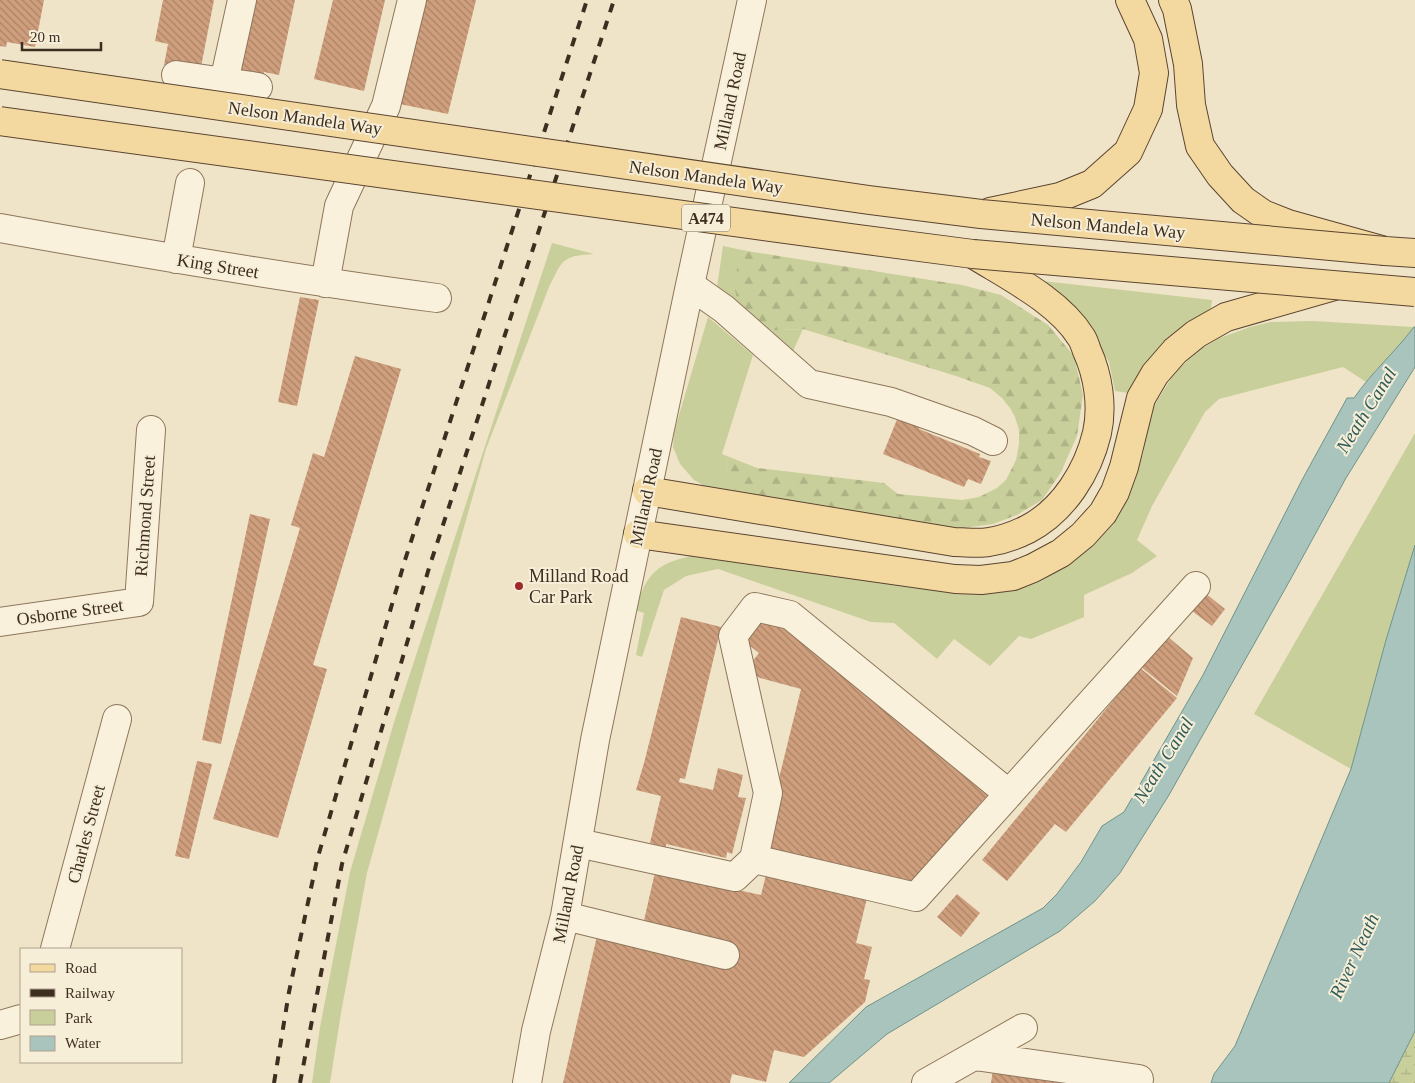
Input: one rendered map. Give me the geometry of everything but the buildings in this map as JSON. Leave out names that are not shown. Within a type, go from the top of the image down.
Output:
[{"type":"main road","points":[[981,214],[1060,197],[1092,184],[1128,152],[1148,110],[1154,73],[1148,39],[1130,0]]},
{"type":"main road","points":[[1173,0],[1177,9],[1188,64],[1191,106],[1200,146],[1220,175],[1243,200],[1263,214],[1288,224],[1385,251]]},
{"type":"main road","name":"Nelson Mandela Way","points":[[0,74],[859,199],[981,214],[1415,253]]},
{"type":"main road","name":"A474","points":[[0,121],[973,254],[1415,292]]},
{"type":"main road","points":[[647,491],[954,542],[988,542],[1011,536],[1030,528],[1050,514],[1079,480],[1097,432],[1098,390],[1093,365],[1081,337],[1067,319],[1045,299],[973,254]]},
{"type":"main road","points":[[638,534],[955,579],[981,580],[1013,576],[1062,553],[1102,513],[1115,492],[1124,467],[1141,398],[1155,374],[1175,351],[1196,334],[1226,317],[1334,286]]},
{"type":"street","points":[[224,82],[242,0]]},
{"type":"street","points":[[325,283],[339,206],[386,106],[412,0]]},
{"type":"street","name":"Milland Road","points":[[527,1083],[536,1031],[565,916],[595,740],[690,285],[752,0]]},
{"type":"street","points":[[176,75],[258,86]]},
{"type":"street","points":[[176,260],[190,183]]},
{"type":"street","name":"King Street","points":[[0,228],[176,260],[437,298]]},
{"type":"street","points":[[690,285],[724,309],[809,384],[891,402],[973,431],[993,441]]},
{"type":"street","name":"Richmond Street","points":[[139,602],[151,430]]},
{"type":"street","points":[[754,859],[916,897],[1196,586]]},
{"type":"street","name":"Osborne Street","points":[[0,622],[139,602]]},
{"type":"street","points":[[578,843],[735,877],[754,859],[768,793],[734,636],[755,607],[790,615],[1009,794]]},
{"type":"street","name":"Charles Street","points":[[55,948],[117,719]]},
{"type":"street","points":[[565,916],[725,955]]},
{"type":"street","points":[[0,1025],[20,1019]]},
{"type":"street","points":[[926,1083],[1023,1028]]},
{"type":"street","points":[[975,1056],[1139,1079]]},
{"type":"green space","points":[[552,243],[594,254],[569,258],[557,270],[486,449],[367,873],[330,1083],[312,1083],[320,1027],[350,872],[395,719]]},
{"type":"green space","points":[[723,246],[747,251],[742,256],[739,312],[716,294]]},
{"type":"green space","points":[[747,251],[962,285],[1001,295],[1048,325],[1074,356],[1083,395],[1077,436],[1060,474],[1042,500],[1017,515],[993,524],[964,528],[931,527],[741,496],[734,489],[726,472],[727,456],[757,468],[884,483],[898,494],[962,500],[979,497],[997,488],[1006,480],[1016,460],[1019,444],[1019,430],[1015,417],[1002,398],[990,388],[803,329],[760,331],[739,312],[735,289],[737,268],[742,256]]},
{"type":"green space","points":[[1043,281],[1212,300],[1211,308],[1165,340],[1128,393],[1115,391],[1109,362],[1080,317]]},
{"type":"green space","points":[[708,317],[753,355],[722,454],[727,456],[726,472],[741,496],[720,495],[694,480],[680,464],[673,447],[674,432]]},
{"type":"green space","points":[[1313,321],[1414,327],[1398,348],[1366,382],[1343,367],[1219,399],[1205,412],[1152,506],[1137,540],[1157,556],[1132,573],[1084,595],[1084,617],[1031,639],[1019,636],[990,666],[954,639],[937,659],[894,623],[871,622],[718,569],[686,576],[664,590],[642,657],[636,655],[644,613],[635,610],[644,586],[663,565],[697,555],[964,593],[1009,591],[1042,581],[1066,565],[1130,489],[1143,454],[1148,425],[1154,406],[1175,372],[1201,349],[1220,338],[1250,327],[1271,322]]},
{"type":"green space","points":[[803,329],[790,358],[760,331]]},
{"type":"green space","points":[[1415,433],[1415,545],[1386,640],[1351,769],[1254,714]]},
{"type":"green space","points":[[1415,1030],[1415,1083],[1389,1083]]},
{"type":"water","name":"Neath Canal","points":[[1414,327],[1415,367],[1346,478],[1169,795],[1120,873],[1095,901],[1060,931],[887,1034],[829,1083],[789,1083],[866,1007],[1043,908],[1057,894],[1081,862],[1102,826],[1124,812],[1203,675],[1302,480],[1347,398],[1354,398],[1368,379]]},
{"type":"water","name":"River Neath","points":[[1415,545],[1415,1031],[1389,1083],[1211,1083],[1214,1074],[1235,1046],[1351,769],[1386,640]]},
{"type":"railway","points":[[274,1083],[289,992],[317,860],[405,560],[587,0]]},
{"type":"railway","points":[[300,1083],[342,864],[429,568],[614,0]]},
{"type":"place","name":"Milland Road Car Park","points":[[519,586]]}]
